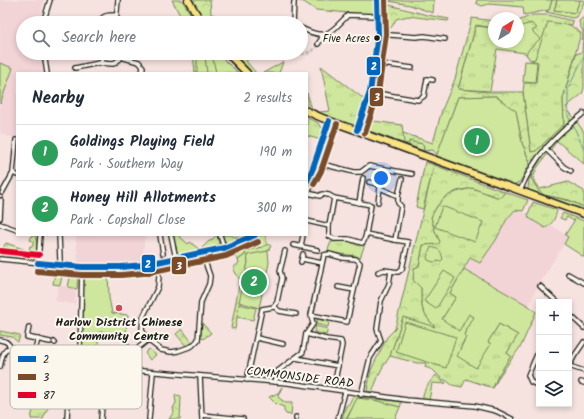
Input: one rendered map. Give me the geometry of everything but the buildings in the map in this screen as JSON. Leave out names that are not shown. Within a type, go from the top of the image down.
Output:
[{"type":"main road","points":[[188,0],[198,16]]},
{"type":"main road","points":[[234,60],[246,72]]},
{"type":"main road","points":[[308,111],[329,121],[584,214]]},
{"type":"street","points":[[45,16],[50,0]]},
{"type":"street","points":[[106,16],[116,15],[118,0]]},
{"type":"street","points":[[357,130],[370,92],[378,34],[377,0]]},
{"type":"street","points":[[293,16],[294,2]]},
{"type":"street","points":[[308,31],[321,35],[329,34],[348,15],[377,16]]},
{"type":"street","points":[[378,34],[416,37],[424,36],[445,39]]},
{"type":"street","points":[[318,44],[322,38],[321,35]]},
{"type":"street","points":[[45,60],[47,72]]},
{"type":"street","points":[[102,60],[102,64]]},
{"type":"street","points":[[75,68],[113,64],[119,60]]},
{"type":"street","points":[[132,60],[139,62],[142,67],[142,72]]},
{"type":"street","points":[[374,63],[412,68]]},
{"type":"street","points":[[370,92],[418,100],[424,96],[427,79],[433,80]]},
{"type":"street","points":[[520,191],[530,168],[545,148],[584,113]]},
{"type":"street","points":[[308,179],[329,121]]},
{"type":"street","points":[[2,193],[15,174],[16,140]]},
{"type":"street","points":[[545,148],[564,167],[571,171]]},
{"type":"street","points":[[308,192],[320,168],[326,165],[354,172],[361,172],[369,166],[412,174]]},
{"type":"street","points":[[378,174],[376,180],[380,188],[398,196]]},
{"type":"street","points":[[358,203],[363,178]]},
{"type":"street","points":[[395,240],[401,206],[398,202],[398,196],[402,179]]},
{"type":"street","points":[[369,182],[377,184]]},
{"type":"street","points":[[378,202],[380,188]]},
{"type":"street","points":[[308,194],[320,196],[322,194],[329,195],[334,198],[372,206],[366,234],[362,243],[349,239],[334,239],[329,236],[329,226],[334,198]]},
{"type":"street","points":[[0,218],[2,200]]},
{"type":"street","points":[[308,221],[329,226]]},
{"type":"street","points":[[0,224],[16,230]]},
{"type":"street","points":[[366,234],[408,242],[402,269],[398,272],[384,270],[378,272]]},
{"type":"street","points":[[38,263],[40,236]]},
{"type":"street","points":[[59,236],[60,260]]},
{"type":"street","points":[[160,236],[163,254]]},
{"type":"street","points":[[171,236],[176,259]]},
{"type":"street","points":[[220,236],[224,248]]},
{"type":"street","points":[[0,259],[82,267],[121,267],[156,263],[224,248],[253,236]]},
{"type":"street","points":[[301,246],[304,236]]},
{"type":"street","points":[[293,245],[318,250]]},
{"type":"street","points":[[247,380],[262,309],[270,308],[277,302],[282,278],[280,271],[285,251]]},
{"type":"street","points":[[156,263],[159,276],[158,287],[142,320],[142,330],[148,340],[161,350],[174,352],[192,346],[198,340],[201,302],[209,284],[210,276],[202,253]]},
{"type":"street","points":[[303,254],[302,261],[322,263]]},
{"type":"street","points":[[275,382],[278,371],[303,352],[306,334],[313,324],[311,315],[323,256],[329,254],[343,258],[356,259],[360,263],[347,322],[311,315]]},
{"type":"street","points":[[80,345],[82,267]]},
{"type":"street","points":[[361,395],[370,358],[381,341],[377,329],[380,301],[389,284],[391,271]]},
{"type":"street","points":[[568,274],[584,283]]},
{"type":"street","points":[[540,286],[554,299]]},
{"type":"street","points":[[338,287],[354,290]]},
{"type":"street","points":[[274,306],[279,311],[296,314]]},
{"type":"street","points":[[572,317],[584,328]]},
{"type":"street","points":[[29,327],[27,337],[53,342]]},
{"type":"street","points":[[306,334],[341,341],[342,345],[335,381]]},
{"type":"street","points":[[257,338],[283,344]]},
{"type":"street","points":[[36,345],[38,339]]},
{"type":"street","points":[[0,340],[8,342],[10,345]]},
{"type":"street","points":[[142,345],[148,340]]},
{"type":"street","points":[[572,360],[584,342]]},
{"type":"street","points":[[0,367],[3,353],[10,348]]},
{"type":"street","points":[[536,357],[528,375],[531,382],[536,384]]},
{"type":"street","points":[[296,358],[338,366]]},
{"type":"street","points":[[572,367],[584,371]]},
{"type":"street","name":"COMMONSIDE ROAD","points":[[142,372],[275,382],[361,395],[475,406],[496,411],[512,419]]},
{"type":"street","points":[[149,419],[153,373]]},
{"type":"street","points":[[200,376],[202,417],[242,419]]},
{"type":"street","points":[[338,419],[345,392]]},
{"type":"street","points":[[67,419],[68,409]]},
{"type":"street","points":[[101,419],[102,409]]},
{"type":"shaded area","points":[[0,0],[44,0],[41,16],[16,16],[16,60],[41,60],[43,72],[16,72],[16,138],[0,133]]},
{"type":"shaded area","points":[[516,210],[528,214],[529,218],[545,228],[551,225],[568,237],[536,289],[529,306],[464,269],[471,258],[480,263],[496,240],[511,212]]},
{"type":"shaded area","points":[[76,236],[145,236],[142,263],[121,267],[78,263]]},
{"type":"shaded area","points":[[59,285],[76,289],[75,304],[55,301]]},
{"type":"green space","points":[[172,0],[182,0],[192,16],[180,16]]},
{"type":"green space","points":[[192,0],[210,0],[211,14],[218,16],[202,16]]},
{"type":"green space","points":[[294,0],[376,0],[375,13],[371,15],[316,10],[304,2]]},
{"type":"green space","points":[[383,0],[434,0],[433,13],[410,5]]},
{"type":"green space","points":[[477,0],[552,0],[549,10],[524,15],[523,7],[489,4],[482,6],[476,3]]},
{"type":"green space","points":[[552,0],[557,0],[554,10],[575,13],[580,0],[584,0],[584,2],[577,17],[572,18],[546,12],[549,10]]},
{"type":"green space","points":[[557,0],[580,0],[575,13],[554,10]]},
{"type":"green space","points":[[389,5],[449,19],[448,21],[408,16],[396,19],[388,31],[384,30],[382,7]]},
{"type":"green space","points":[[533,15],[548,15],[573,21],[572,25],[548,22],[535,59],[530,60],[526,54],[529,49],[540,39],[532,31],[537,28],[531,23],[524,25],[524,19]]},
{"type":"green space","points":[[584,17],[584,88],[582,94],[566,107],[584,132],[584,164],[557,141],[537,168],[533,178],[540,189],[568,182],[584,191],[584,207],[569,200],[544,195],[539,191],[531,178],[542,157],[538,155],[533,160],[529,160],[522,143],[516,112],[496,96],[458,97],[437,155],[433,150],[424,151],[423,144],[409,141],[409,144],[404,143],[403,133],[433,143],[442,110],[455,79],[472,18],[488,20],[488,27],[476,25],[458,89],[490,92],[523,92],[531,152],[536,151],[564,124],[563,99],[576,54],[582,52],[583,31],[579,21]]},
{"type":"green space","points":[[546,20],[570,25],[581,33],[563,99],[564,124],[536,151],[531,152],[523,92],[524,83],[536,83],[538,62],[531,60],[525,53],[497,49],[490,91],[458,89],[476,26],[488,27],[488,48],[524,48],[524,25]]},
{"type":"green space","points":[[194,60],[224,60],[238,72],[195,72]]},
{"type":"green space","points":[[197,60],[205,60],[207,72],[197,72]]},
{"type":"green space","points":[[213,60],[224,60],[238,72],[216,72]]},
{"type":"green space","points":[[237,60],[248,60],[246,61],[255,72],[250,72]]},
{"type":"green space","points":[[525,61],[537,62],[535,83],[523,82]]},
{"type":"green space","points":[[283,62],[279,72],[265,72]]},
{"type":"green space","points":[[0,63],[13,68],[0,104]]},
{"type":"green space","points":[[321,66],[364,99],[357,126],[334,123],[308,110],[308,96],[312,109],[320,112],[330,111]]},
{"type":"green space","points":[[495,96],[516,111],[522,143],[530,163],[520,182],[513,185],[436,157],[458,97]]},
{"type":"green space","points":[[308,118],[317,122],[323,129],[322,135],[318,139],[308,136]]},
{"type":"green space","points":[[366,120],[402,125],[403,133],[409,143],[409,141],[423,144],[424,151],[370,131],[365,125]]},
{"type":"green space","points":[[425,162],[434,165],[423,209],[416,207]]},
{"type":"green space","points":[[434,165],[505,192],[501,197],[497,197],[472,188],[457,191],[445,197],[437,206],[431,217],[434,229],[440,242],[438,244],[423,245],[419,266],[414,268],[413,280],[421,288],[421,300],[424,313],[435,327],[403,317],[390,356],[381,370],[372,392],[367,391],[371,370],[387,337],[395,329]]},
{"type":"green space","points":[[534,170],[531,178],[539,191],[544,195],[570,201],[584,207],[584,212],[532,193],[528,189],[529,179]]},
{"type":"green space","points":[[472,188],[497,197],[501,196],[505,192],[528,200],[523,211],[515,210],[507,219],[496,240],[480,263],[470,258],[450,293],[456,297],[442,319],[469,314],[475,317],[464,334],[466,336],[457,356],[491,344],[488,342],[499,324],[518,335],[507,353],[511,356],[498,376],[493,388],[466,379],[462,387],[452,385],[442,379],[433,370],[425,367],[426,363],[417,363],[390,356],[403,317],[434,326],[424,313],[421,300],[421,288],[413,280],[414,268],[419,266],[423,245],[438,244],[440,242],[434,229],[431,217],[435,209],[447,196]]},
{"type":"green space","points":[[533,202],[557,210],[556,215],[550,225],[545,228],[529,218],[528,214]]},
{"type":"green space","points":[[442,206],[483,222],[475,242],[435,227]]},
{"type":"green space","points":[[563,213],[576,218],[574,221],[567,217],[565,220],[560,218]]},
{"type":"green space","points":[[576,218],[584,221],[584,257],[564,244],[568,237],[565,235]]},
{"type":"green space","points":[[32,236],[35,236],[37,242],[36,252],[32,260],[0,255],[0,252],[6,243],[29,251],[30,246],[33,246],[33,241],[30,240]]},
{"type":"green space","points":[[173,236],[179,236],[188,244],[190,242],[200,250],[209,241],[217,236],[219,243],[216,247],[181,255],[177,252]]},
{"type":"green space","points":[[222,236],[248,236],[229,243],[224,241]]},
{"type":"green space","points":[[259,236],[266,236],[266,242],[268,244],[263,247],[246,251],[245,255],[238,260],[229,250]]},
{"type":"green space","points":[[348,241],[359,246],[365,244],[360,258],[327,252],[331,242]]},
{"type":"green space","points":[[268,244],[271,246],[268,251],[247,256],[248,262],[235,329],[231,328],[240,280],[234,270],[234,267],[239,263],[238,260],[245,255],[246,251],[263,247]]},
{"type":"green space","points":[[431,247],[438,249],[441,252],[443,259],[441,261],[433,262],[428,260],[427,257]]},
{"type":"green space","points":[[268,251],[269,263],[259,308],[239,302],[248,262],[247,255]]},
{"type":"green space","points":[[56,268],[69,268],[76,270],[78,276],[77,289],[68,287],[71,273],[63,272],[60,285],[53,284]]},
{"type":"green space","points":[[87,269],[108,271],[109,298],[112,313],[128,315],[126,333],[99,332],[98,345],[82,345],[84,272]]},
{"type":"green space","points":[[464,269],[529,306],[536,312],[521,346],[500,375],[493,388],[498,376],[511,356],[507,353],[518,335],[499,324],[488,342],[491,344],[476,368],[457,356],[466,337],[464,335],[474,317],[469,314],[459,331],[442,319],[456,297],[450,293]]},
{"type":"green space","points":[[444,271],[455,278],[436,309],[424,301]]},
{"type":"green space","points":[[239,304],[256,308],[253,320],[237,317]]},
{"type":"green space","points":[[317,319],[329,322],[328,327],[316,324]]},
{"type":"green space","points":[[405,322],[456,337],[446,368],[396,352]]},
{"type":"green space","points":[[202,323],[211,333],[203,339],[201,336]]},
{"type":"green space","points":[[316,326],[328,329],[326,335],[314,332]]},
{"type":"green space","points":[[182,329],[192,342],[187,347],[176,334]]},
{"type":"green space","points":[[0,331],[20,335],[18,342],[12,337],[0,335]]},
{"type":"green space","points":[[149,349],[156,355],[150,360],[145,353]]},
{"type":"green space","points":[[436,375],[440,380],[446,383],[432,383],[429,401],[423,399],[425,389]]},
{"type":"green space","points":[[282,387],[278,396],[286,403],[292,403],[291,415],[286,414],[284,407],[276,404],[269,397],[278,393]]},
{"type":"green space","points":[[176,395],[181,396],[180,419],[169,419],[174,412],[173,408],[176,403]]},
{"type":"green space","points":[[353,396],[402,402],[400,407],[374,400],[358,398],[346,419],[342,419],[346,406],[349,404]]},
{"type":"green space","points":[[357,398],[374,400],[400,407],[395,419],[347,419]]},
{"type":"green space","points":[[33,409],[47,409],[43,419],[31,419]]},
{"type":"waterway","points":[[571,122],[568,116],[568,89],[584,56]]},
{"type":"waterway","points":[[573,125],[584,149]]},
{"type":"tunnel","points":[[308,53],[311,52],[318,44]]},
{"type":"transit line","name":"2","points":[[357,130],[370,92],[378,34],[377,0]]},
{"type":"transit line","name":"3","points":[[365,133],[378,93],[386,34],[385,0]]},
{"type":"transit line","name":"2","points":[[308,179],[329,121]]},
{"type":"transit line","name":"3","points":[[314,184],[321,171],[337,124]]},
{"type":"transit line","name":"2","points":[[38,263],[82,267],[121,267],[143,265],[224,248],[253,236]]},
{"type":"transit line","name":"3","points":[[37,271],[82,275],[121,275],[144,273],[226,256],[258,242]]},
{"type":"transit line","name":"87","points":[[1,251],[39,255]]},
{"type":"place","name":"Five Acres","points":[[377,38]]},
{"type":"place","name":"Goldings Playing Field","points":[[477,141]]},
{"type":"place","name":"Honey Hill Allotments","points":[[254,282]]},
{"type":"place","name":"Harlow District Chinese Community Centre","points":[[119,308]]}]
